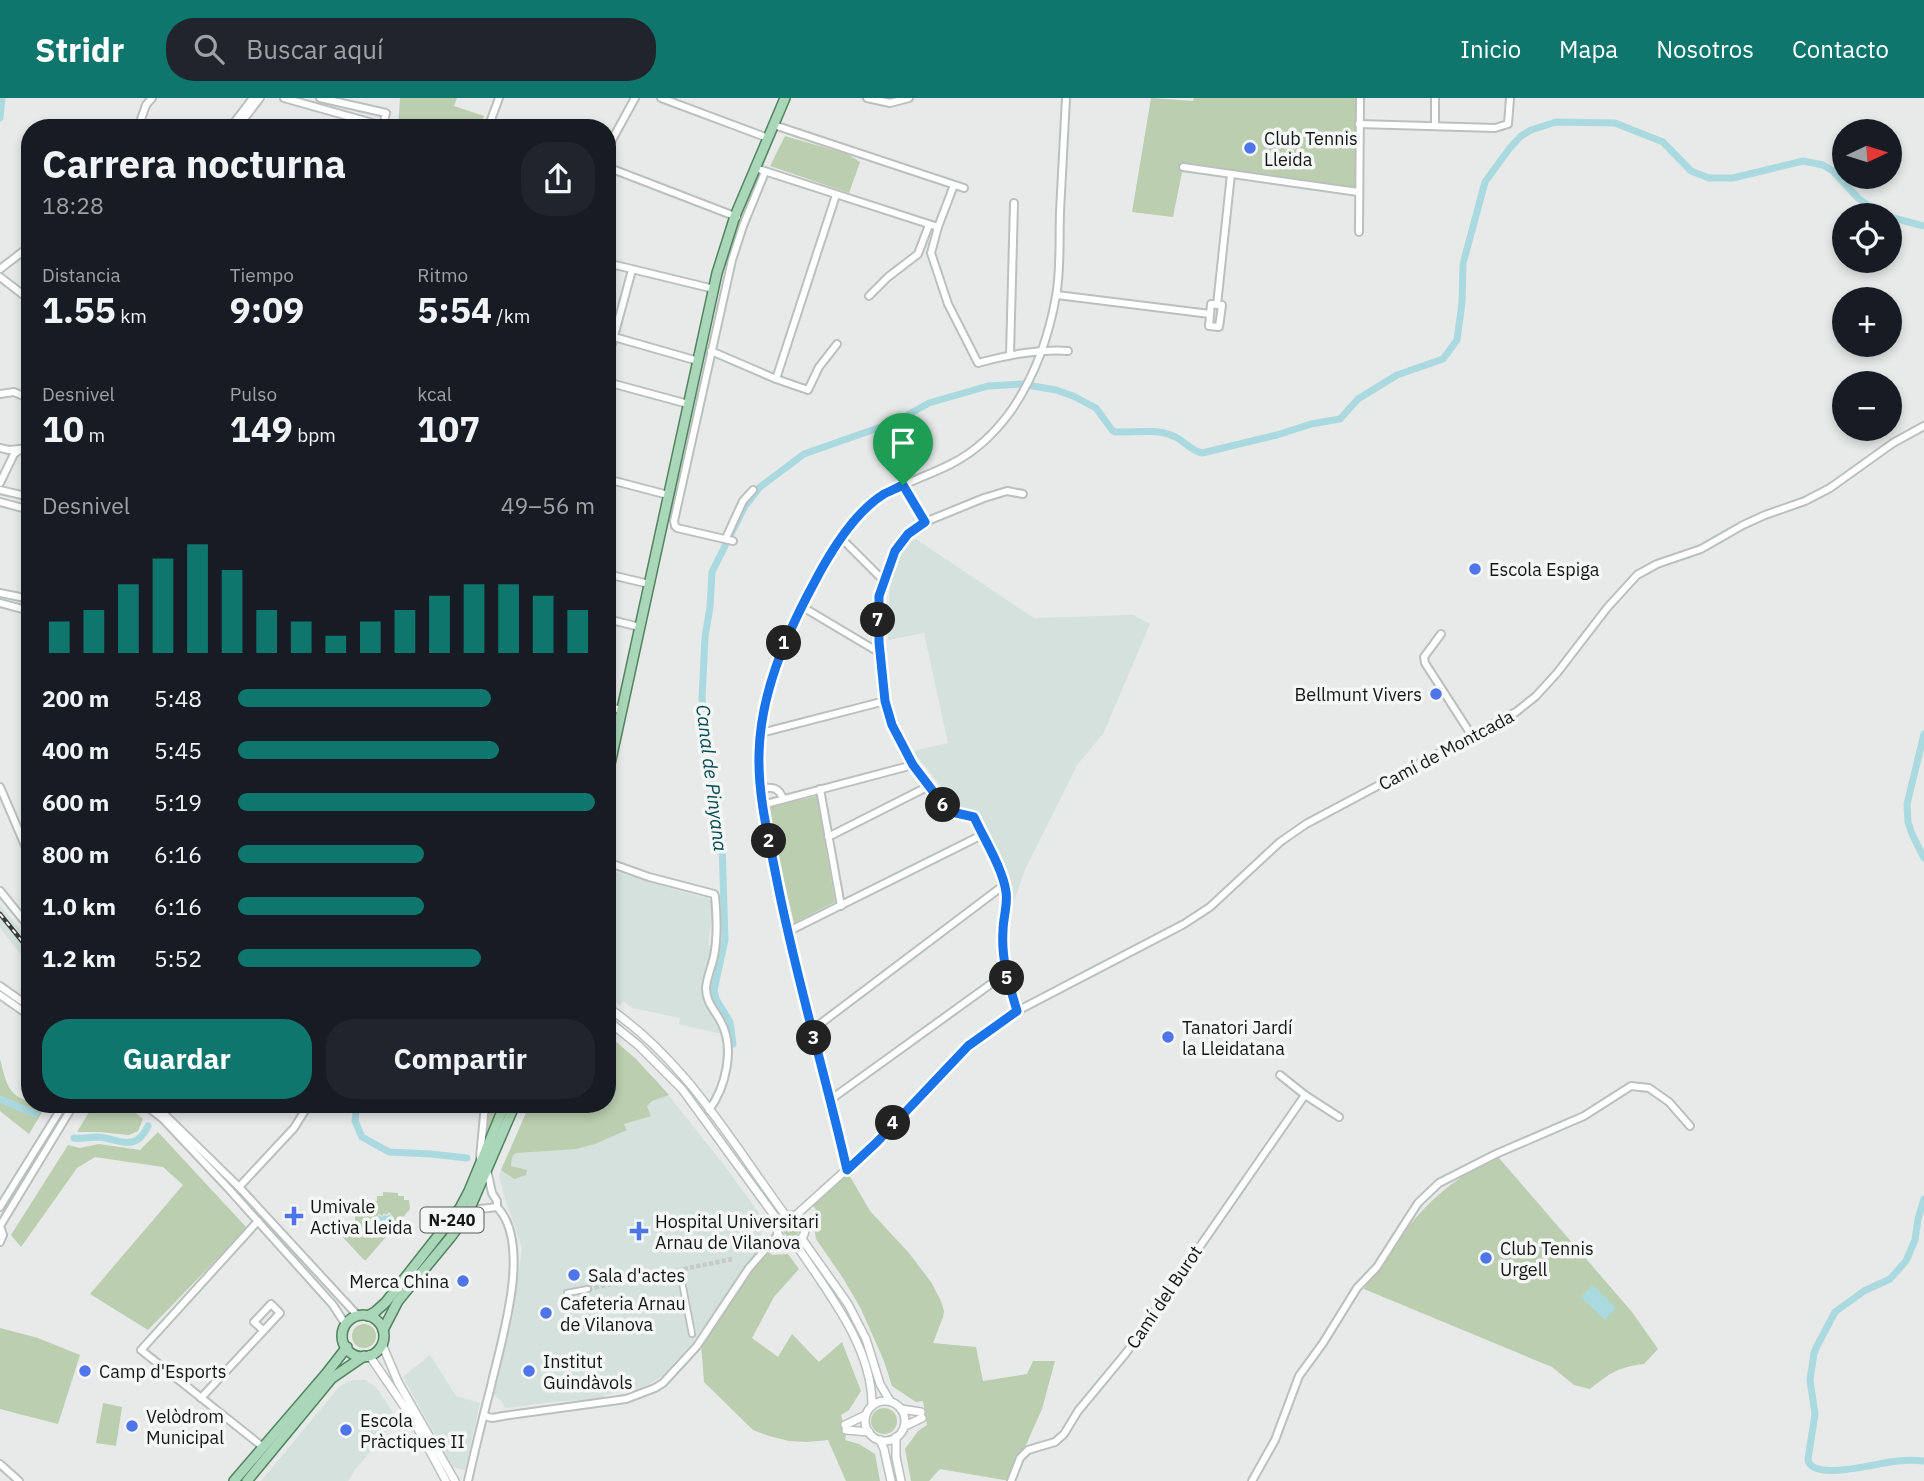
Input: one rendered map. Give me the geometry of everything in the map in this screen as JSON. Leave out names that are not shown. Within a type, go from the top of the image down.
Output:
[{"type":"main road","points":[[616,728],[713,289],[735,216],[785,98]]},
{"type":"main road","name":"N-240","points":[[382,1344],[383,1331],[398,1301],[467,1215],[502,1113]]},
{"type":"main road","name":"N-240","points":[[368,1316],[386,1302],[451,1223],[510,1113]]},
{"type":"main road","points":[[366,1356],[353,1353],[346,1347],[343,1338],[349,1321],[358,1316],[368,1316],[377,1320],[383,1331]]},
{"type":"main road","points":[[247,1481],[332,1378],[376,1352],[382,1344]]},
{"type":"main road","points":[[234,1481],[346,1347]]},
{"type":"street","points":[[141,119],[152,98]]},
{"type":"street","points":[[237,119],[253,98]]},
{"type":"street","points":[[244,119],[260,98]]},
{"type":"street","points":[[284,98],[358,119]]},
{"type":"street","points":[[320,98],[386,113],[385,119]]},
{"type":"street","points":[[494,119],[499,98]]},
{"type":"street","points":[[616,133],[635,98]]},
{"type":"street","points":[[661,98],[768,138]]},
{"type":"street","points":[[867,98],[890,103],[909,98]]},
{"type":"street","points":[[847,1170],[787,932],[762,804],[759,755],[767,695],[785,639],[801,606],[826,560],[856,519],[880,498],[953,463],[979,447],[998,428],[1026,386],[1042,350],[1056,295],[1066,98]]},
{"type":"street","points":[[1359,232],[1360,98]]},
{"type":"street","points":[[1435,98],[1435,126]]},
{"type":"street","points":[[1359,124],[1495,128],[1508,124],[1510,98]]},
{"type":"street","points":[[774,125],[964,188]]},
{"type":"street","points":[[1183,167],[1358,192]]},
{"type":"street","points":[[755,168],[937,227]]},
{"type":"street","points":[[616,170],[745,220]]},
{"type":"street","points":[[752,490],[743,501],[730,539],[677,528],[674,523],[732,260],[765,172]]},
{"type":"street","points":[[1217,305],[1231,174]]},
{"type":"street","points":[[954,185],[937,227],[931,253],[948,304],[978,363],[1042,350],[1069,351]]},
{"type":"street","points":[[776,379],[836,195]]},
{"type":"street","points":[[1010,355],[1014,204]]},
{"type":"street","points":[[869,296],[918,254],[929,225]]},
{"type":"street","points":[[0,269],[21,253]]},
{"type":"street","points":[[616,266],[713,289]]},
{"type":"street","points":[[616,320],[632,270]]},
{"type":"street","points":[[0,276],[21,293]]},
{"type":"street","points":[[1056,295],[1210,314]]},
{"type":"street","points":[[1212,304],[1222,305],[1219,327],[1209,326],[1210,314],[1212,304]]},
{"type":"street","points":[[702,341],[717,322]]},
{"type":"street","points":[[616,337],[698,361]]},
{"type":"street","points":[[711,351],[808,390],[819,366],[837,344]]},
{"type":"street","points":[[616,384],[688,404]]},
{"type":"street","points":[[0,394],[21,394]]},
{"type":"street","name":"Camí de Montcada","points":[[1017,1011],[1184,924],[1210,907],[1280,842],[1306,824],[1516,712],[1536,696],[1557,673],[1607,608],[1637,575],[1657,564],[1700,549],[1765,515],[1805,501],[1830,488],[1893,443],[1924,426]]},
{"type":"street","points":[[1,448],[9,450],[21,447]]},
{"type":"street","points":[[1,448],[7,466]]},
{"type":"street","points":[[0,483],[14,454],[21,449]]},
{"type":"street","points":[[616,481],[668,495]]},
{"type":"street","points":[[903,485],[925,522]]},
{"type":"street","points":[[0,490],[21,495]]},
{"type":"street","points":[[796,1216],[877,1142],[968,1046],[1017,1011],[1006,974],[1004,885],[974,817],[945,807],[913,765],[892,725],[885,701],[878,610],[883,580],[895,551],[900,542],[925,522],[1007,491],[1023,494]]},
{"type":"street","points":[[664,513],[679,499]]},
{"type":"street","points":[[0,502],[21,508]]},
{"type":"street","points":[[841,537],[883,580]]},
{"type":"street","points":[[616,576],[649,584]]},
{"type":"street","points":[[0,593],[21,597]]},
{"type":"street","points":[[0,603],[21,609]]},
{"type":"street","points":[[801,606],[880,653]]},
{"type":"street","points":[[616,621],[640,626]]},
{"type":"street","points":[[1441,635],[1424,657],[1424,663],[1472,736]]},
{"type":"street","points":[[761,733],[885,701]]},
{"type":"street","points":[[616,709],[621,710]]},
{"type":"street","points":[[762,804],[913,765]]},
{"type":"street","points":[[828,837],[929,786]]},
{"type":"street","points":[[0,787],[21,836]]},
{"type":"street","points":[[761,788],[779,790],[783,799]]},
{"type":"street","points":[[820,789],[841,906]]},
{"type":"street","points":[[787,932],[982,835]]},
{"type":"street","points":[[616,865],[714,894],[716,943],[707,982],[707,995],[709,1004],[724,1029],[727,1052],[721,1092],[709,1110]]},
{"type":"street","points":[[812,1030],[1004,885]]},
{"type":"street","points":[[0,891],[21,917]]},
{"type":"street","points":[[830,1100],[1006,974]]},
{"type":"street","points":[[0,986],[21,1001]]},
{"type":"street","points":[[0,995],[21,1010]]},
{"type":"street","points":[[616,1014],[683,1075],[786,1216]]},
{"type":"street","points":[[616,1027],[682,1089],[779,1222]]},
{"type":"street","points":[[1280,1075],[1305,1096],[1339,1117]]},
{"type":"street","points":[[1252,1481],[1275,1440],[1298,1376],[1324,1343],[1357,1289],[1377,1267],[1418,1203],[1438,1183],[1496,1154],[1584,1116],[1631,1086],[1648,1088],[1670,1102],[1690,1126]]},
{"type":"street","name":"Camí del Burot","points":[[1011,1481],[1020,1458],[1028,1450],[1055,1442],[1064,1434],[1078,1411],[1126,1353],[1305,1096]]},
{"type":"street","points":[[0,1207],[58,1113]]},
{"type":"street","points":[[0,1242],[3,1235],[0,1226],[69,1113]]},
{"type":"street","points":[[155,1113],[335,1307],[345,1328]]},
{"type":"street","points":[[163,1113],[239,1187],[358,1316]]},
{"type":"street","points":[[239,1187],[293,1128],[303,1113]]},
{"type":"street","points":[[468,1481],[510,1303],[513,1269],[509,1224],[497,1207],[484,1166],[485,1113]]},
{"type":"street","points":[[467,1215],[480,1209],[497,1207]]},
{"type":"street","points":[[786,1216],[796,1216],[804,1223],[805,1231],[798,1241],[786,1243],[778,1235],[776,1228],[786,1216]]},
{"type":"street","points":[[258,1221],[141,1350],[263,1447]]},
{"type":"street","points":[[483,1418],[626,1399],[655,1388],[663,1383],[697,1346],[749,1268],[778,1235]]},
{"type":"street","points":[[798,1241],[848,1304],[866,1339],[880,1384],[891,1401],[901,1409],[921,1415],[905,1426]]},
{"type":"street","points":[[798,1241],[856,1342],[872,1384],[872,1406]]},
{"type":"street","points":[[681,1277],[692,1334]]},
{"type":"street","points":[[567,1293],[587,1289]]},
{"type":"street","points":[[201,1398],[263,1330]]},
{"type":"street","points":[[382,1344],[398,1382],[455,1481]]},
{"type":"street","points":[[366,1356],[412,1418],[446,1481]]},
{"type":"street","points":[[891,1401],[881,1401],[872,1406],[866,1415],[846,1428],[869,1432],[880,1440],[891,1481]]},
{"type":"street","points":[[880,1440],[891,1440],[902,1432],[905,1417],[901,1409]]},
{"type":"street","points":[[866,1415],[869,1432]]},
{"type":"street","points":[[896,1437],[896,1457],[901,1481]]},
{"type":"street","points":[[0,1464],[19,1481]]},
{"type":"street","points":[[5,1481],[11,1474]]},
{"type":"shaded area","points":[[916,539],[1034,618],[1133,615],[1150,624],[1103,734],[1077,765],[1026,867],[1014,901],[982,818],[958,808],[913,751],[948,743],[924,633],[888,640],[890,578],[899,553]]},
{"type":"shaded area","points":[[616,872],[708,898],[714,904],[708,945],[712,946],[703,996],[710,1012],[718,1020],[722,1034],[679,1024],[680,1018],[632,1008],[623,1001],[620,1005],[616,1002]]},
{"type":"shaded area","points":[[0,906],[21,930],[21,955],[0,928]]},
{"type":"shaded area","name":"Hospital Universitari Arnau de Vilanova","points":[[616,1042],[658,1082],[761,1216],[761,1245],[693,1342],[663,1375],[653,1382],[640,1388],[604,1395],[604,1398],[505,1408],[502,1401],[493,1395],[512,1320],[522,1248],[499,1175],[526,1113],[616,1113]]},
{"type":"shaded area","points":[[430,1355],[456,1396],[480,1403],[465,1470],[453,1467],[403,1377]]},
{"type":"shaded area","name":"Escola Pràctiques II","points":[[352,1380],[365,1380],[376,1387],[397,1419],[348,1481],[261,1481],[340,1386]]},
{"type":"green space","points":[[400,98],[457,98],[454,106],[484,116],[483,119],[399,119]]},
{"type":"green space","name":"Club Tennis Lleida","points":[[1151,98],[1193,101],[1194,98],[1358,98],[1358,192],[1183,167],[1173,217],[1132,212]]},
{"type":"green space","points":[[785,136],[847,154],[860,162],[849,193],[770,166]]},
{"type":"green space","points":[[817,796],[835,902],[794,923],[767,808]]},
{"type":"green space","points":[[616,1042],[669,1095],[652,1101],[647,1106],[651,1116],[624,1124],[627,1130],[576,1149],[516,1153],[512,1157],[511,1166],[527,1170],[526,1175],[514,1179],[501,1170],[526,1113],[616,1113]]},
{"type":"green space","points":[[0,1059],[8,1086],[21,1098],[21,1113],[42,1113],[29,1134],[0,1111]]},
{"type":"green space","points":[[89,1113],[136,1113],[143,1119],[138,1131],[129,1135],[77,1132]]},
{"type":"green space","points":[[486,1113],[498,1113],[484,1146]]},
{"type":"green space","points":[[158,1132],[247,1228],[148,1330],[90,1294],[183,1185],[163,1167],[95,1157],[77,1168],[21,1247],[11,1235],[68,1145],[80,1148],[99,1144],[140,1150]]},
{"type":"green space","name":"Club Tennis Urgell","points":[[1499,1158],[1632,1312],[1658,1349],[1644,1364],[1615,1372],[1590,1389],[1574,1385],[1552,1367],[1364,1289],[1405,1231],[1429,1204],[1461,1177]]},
{"type":"green space","points":[[848,1173],[870,1211],[909,1253],[931,1282],[941,1301],[943,1317],[933,1343],[976,1347],[983,1381],[1027,1374],[1033,1361],[1055,1361],[1042,1409],[1010,1481],[940,1469],[929,1481],[911,1481],[905,1449],[918,1431],[927,1425],[923,1401],[916,1402],[892,1386],[861,1309],[816,1239],[812,1215],[816,1209],[812,1205]]},
{"type":"green space","points":[[383,1192],[398,1193],[398,1196],[404,1196],[404,1200],[409,1200],[410,1209],[364,1260],[338,1232],[345,1231],[345,1226],[350,1226],[350,1222],[355,1221],[355,1216],[361,1216],[361,1211],[366,1211],[366,1206],[371,1205],[371,1201],[377,1201],[377,1196],[383,1196]],"holes":[[[389,1212],[394,1218],[386,1226],[384,1224],[372,1238],[362,1230],[379,1214],[382,1216]]]},
{"type":"green space","points":[[788,1221],[794,1221],[799,1229],[797,1235],[788,1237],[783,1232],[783,1226]]},
{"type":"green space","points":[[768,1250],[772,1255],[788,1254],[799,1269],[774,1297],[752,1338],[778,1357],[792,1334],[819,1362],[842,1342],[861,1391],[849,1410],[841,1415],[845,1440],[859,1444],[875,1454],[880,1481],[846,1481],[828,1440],[789,1441],[753,1430],[704,1382],[701,1344]]},
{"type":"green space","points":[[364,1324],[372,1328],[376,1336],[372,1344],[364,1348],[356,1344],[352,1336],[356,1328]]},
{"type":"green space","points":[[0,1328],[38,1338],[80,1355],[58,1424],[0,1409]]},
{"type":"green space","points":[[103,1403],[122,1407],[116,1446],[96,1443]]},
{"type":"green space","points":[[884,1408],[893,1412],[897,1421],[893,1430],[884,1434],[875,1430],[871,1421],[875,1412]]},
{"type":"water","points":[[389,1214],[393,1218],[389,1222],[386,1220],[374,1235],[367,1229],[379,1215],[382,1217]]},
{"type":"water","points":[[1593,1285],[1616,1308],[1605,1320],[1581,1297]]},
{"type":"waterway","name":"Canal de Pinyana","points":[[0,118],[2,98]]},
{"type":"waterway","name":"Canal de Pinyana","points":[[1464,260],[1485,182],[1521,136],[1556,122],[1615,123],[1663,142],[1691,171],[1709,178],[1733,178],[1803,161],[1823,165],[1833,171],[1865,203]]},
{"type":"waterway","name":"Canal de Pinyana","points":[[1902,220],[1924,226]]},
{"type":"waterway","name":"Canal de Pinyana","points":[[733,1044],[730,1022],[716,999],[714,990],[725,940],[722,843],[707,760],[702,698],[712,572],[745,506],[760,487],[804,454],[895,422],[929,403],[988,386],[1021,384],[1056,390],[1096,408],[1115,432],[1152,431],[1166,434],[1202,453],[1340,419],[1358,399],[1397,375],[1443,359],[1457,340],[1463,265]]},
{"type":"waterway","name":"Canal de Pinyana","points":[[1924,734],[1907,804],[1908,822],[1924,858]]},
{"type":"waterway","name":"Canal de Pinyana","points":[[0,1099],[21,1108]]},
{"type":"waterway","name":"Canal de Pinyana","points":[[356,1113],[355,1121],[362,1137],[389,1152],[467,1158]]},
{"type":"waterway","name":"Canal de Pinyana","points":[[74,1138],[97,1137],[132,1142],[138,1140],[148,1126]]},
{"type":"waterway","name":"Canal de Pinyana","points":[[1924,1199],[1915,1240],[1906,1261],[1890,1279],[1864,1291],[1835,1312],[1817,1346],[1810,1380],[1815,1414],[1808,1459],[1811,1466],[1830,1470],[1898,1461],[1924,1461]]},
{"type":"tunnel","points":[[588,1289],[732,1259]]},
{"type":"railway","points":[[0,914],[21,940]]},
{"type":"place","name":"Club Tennis Lleida","points":[[1250,148]]},
{"type":"place","name":"Escola Espiga","points":[[1475,569]]},
{"type":"place","name":"Bellmunt Vivers","points":[[1436,694]]},
{"type":"place","name":"Tanatori Jardí la Lleidatana","points":[[1168,1037]]},
{"type":"place","name":"Umivale Activa Lleida","points":[[294,1216]]},
{"type":"place","name":"Hospital Universitari Arnau de Vilanova","points":[[639,1231]]},
{"type":"place","name":"Club Tennis Urgell","points":[[1486,1258]]},
{"type":"place","name":"Sala d'actes","points":[[574,1275]]},
{"type":"place","name":"Merca China","points":[[463,1281]]},
{"type":"place","name":"Cafeteria Arnau de Vilanova","points":[[546,1313]]},
{"type":"place","name":"Camp d'Esports","points":[[85,1371]]},
{"type":"place","name":"Institut Guindàvols","points":[[529,1371]]},
{"type":"place","name":"Velòdrom Municipal","points":[[132,1426]]},
{"type":"place","name":"Escola Pràctiques II","points":[[346,1430]]},
{"type":"route","points":[[903,485],[925,522],[900,542],[879,596],[879,642],[885,701],[892,725],[913,765],[945,807],[974,817],[999,870],[1006,888],[1004,963],[1017,1011],[968,1046],[847,1170],[787,932],[762,804],[759,755],[767,695],[785,639],[801,606],[826,560],[856,519],[883,495],[903,485]]}]
